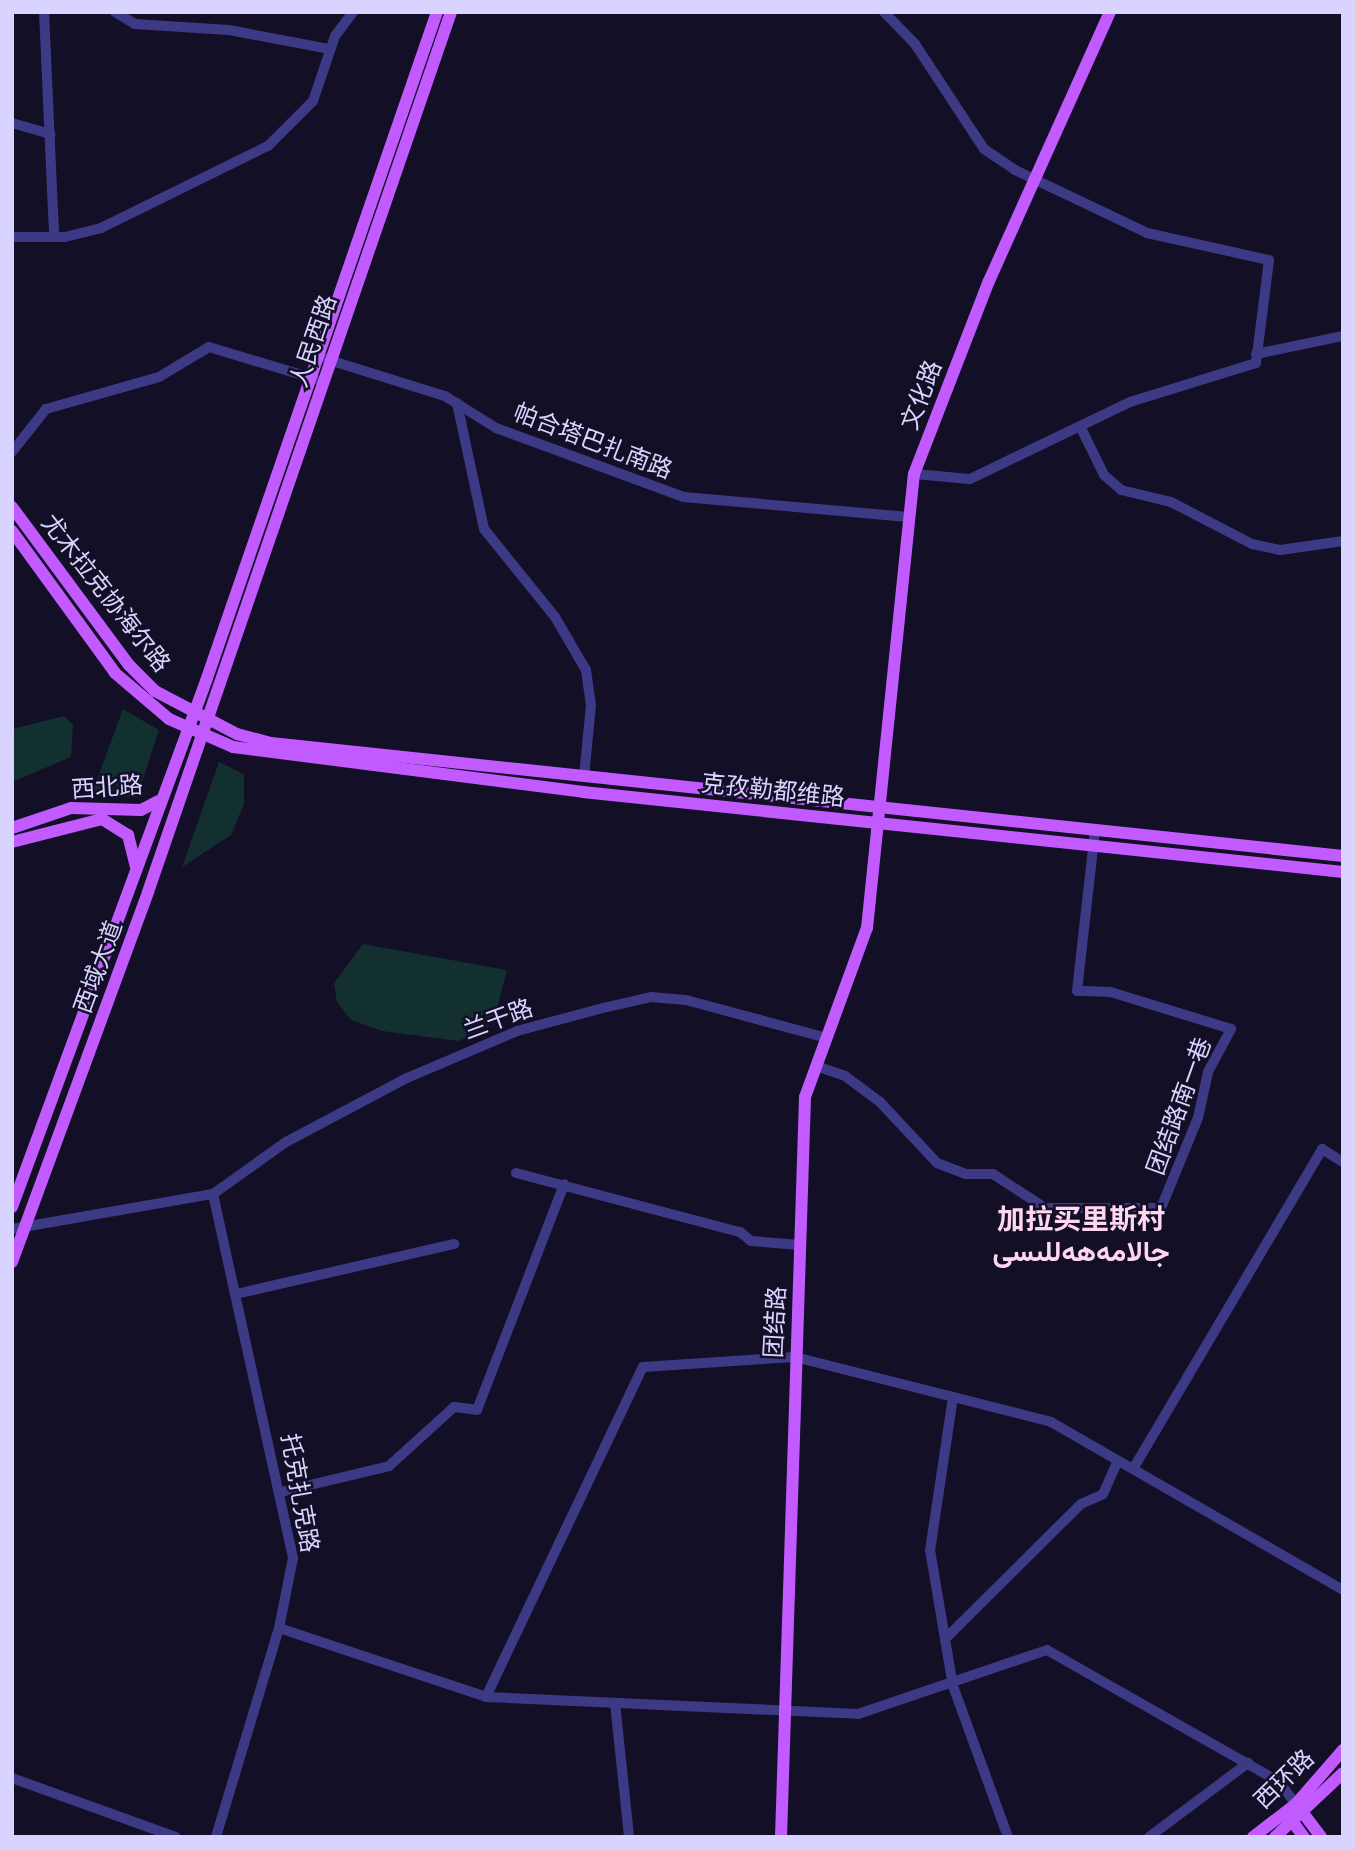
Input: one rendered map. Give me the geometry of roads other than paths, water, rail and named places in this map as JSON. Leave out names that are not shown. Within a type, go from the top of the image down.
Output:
[{"type":"main road","name":"人民西路","points":[[323,358],[437,12]]},
{"type":"main road","name":"人民西路","points":[[206,681],[451,12]]},
{"type":"main road","name":"文化路","points":[[880,822],[914,474],[1035,180],[1110,12]]},
{"type":"main road","name":"人民西路","points":[[220,685],[315,379]]},
{"type":"main road","name":"尤木拉克协海尔路","points":[[12,507],[129,665],[155,691],[208,720]]},
{"type":"main road","name":"尤木拉克协海尔路","points":[[12,531],[115,673],[188,729],[203,735]]},
{"type":"main road","name":"西域大道","points":[[12,1207],[206,681]]},
{"type":"main road","name":"西域大道","points":[[12,1262],[19,1228],[220,685]]},
{"type":"main road","name":"克孜勒都维路","points":[[208,720],[271,743],[882,806],[1343,872]]},
{"type":"main road","name":"克孜勒都维路","points":[[203,735],[269,755],[880,822],[1343,856]]},
{"type":"main road","name":"西北路","points":[[12,828],[71,808],[150,809],[162,798]]},
{"type":"main road","name":"西北路","points":[[12,842],[102,819],[128,835],[136,867]]},
{"type":"main road","name":"团结路","points":[[781,1837],[805,1097],[867,928],[880,822]]},
{"type":"main road","name":"西环路","points":[[1253,1837],[1291,1808],[1343,1750]]},
{"type":"main road","name":"西环路","points":[[1275,1837],[1299,1819],[1343,1773]]},
{"type":"main road","points":[[1291,1808],[1299,1819],[1321,1837]]},
{"type":"main road","points":[[1299,1819],[1304,1837]]},
{"type":"street","points":[[44,12],[54,233]]},
{"type":"street","points":[[115,12],[135,24],[255,33],[330,48]]},
{"type":"street","points":[[12,237],[54,233],[65,237],[101,228],[268,146],[313,101],[330,48],[353,12]]},
{"type":"street","points":[[884,12],[915,44],[984,149],[1035,180],[1147,233],[1269,260],[1256,363],[1130,402],[971,479],[914,474]]},
{"type":"street","points":[[12,123],[50,134]]},
{"type":"street","points":[[1256,354],[1343,336]]},
{"type":"street","points":[[12,453],[46,409],[159,377],[209,347],[315,379]]},
{"type":"street","name":"帕合塔巴扎南路","points":[[323,358],[457,403],[496,428],[684,497],[910,517]]},
{"type":"street","points":[[457,403],[484,529],[555,617],[586,670],[591,705],[584,777]]},
{"type":"street","points":[[1080,426],[1104,475],[1121,491],[1171,502],[1252,544],[1280,550],[1343,541]]},
{"type":"street","name":"团结路南一巷","points":[[816,1066],[845,1076],[880,1102],[937,1163],[965,1174],[993,1174],[1045,1208],[1161,1208],[1198,1118],[1208,1072],[1231,1029],[1111,992],[1077,992],[1095,837]]},
{"type":"street","name":"兰干路","points":[[213,1194],[286,1142],[407,1077],[517,1031],[603,1008],[652,997],[686,1000],[827,1038]]},
{"type":"street","points":[[1133,1469],[1322,1149],[1343,1161]]},
{"type":"street","points":[[516,1173],[740,1231],[751,1241],[800,1245]]},
{"type":"street","points":[[281,1492],[389,1466],[454,1407],[477,1410],[564,1184]]},
{"type":"street","points":[[19,1228],[213,1194]]},
{"type":"street","name":"托克扎克路","points":[[213,1194],[281,1492],[293,1558],[279,1628],[216,1837]]},
{"type":"street","points":[[236,1294],[454,1244]]},
{"type":"street","points":[[486,1697],[643,1367],[795,1357],[1051,1422],[1343,1590]]},
{"type":"street","points":[[953,1397],[930,1550],[953,1686],[1008,1837]]},
{"type":"street","points":[[945,1639],[1081,1504],[1103,1494],[1118,1461]]},
{"type":"street","points":[[279,1628],[486,1697],[784,1712],[876,1713],[1047,1650],[1278,1781],[1291,1808]]},
{"type":"street","points":[[615,1703],[629,1837]]},
{"type":"street","points":[[1149,1837],[1248,1763]]},
{"type":"street","points":[[12,1778],[176,1837]]},
{"type":"district","name":"加拉买里斯村 جالامەھەللىسى","points":[[1081,1236]]}]
